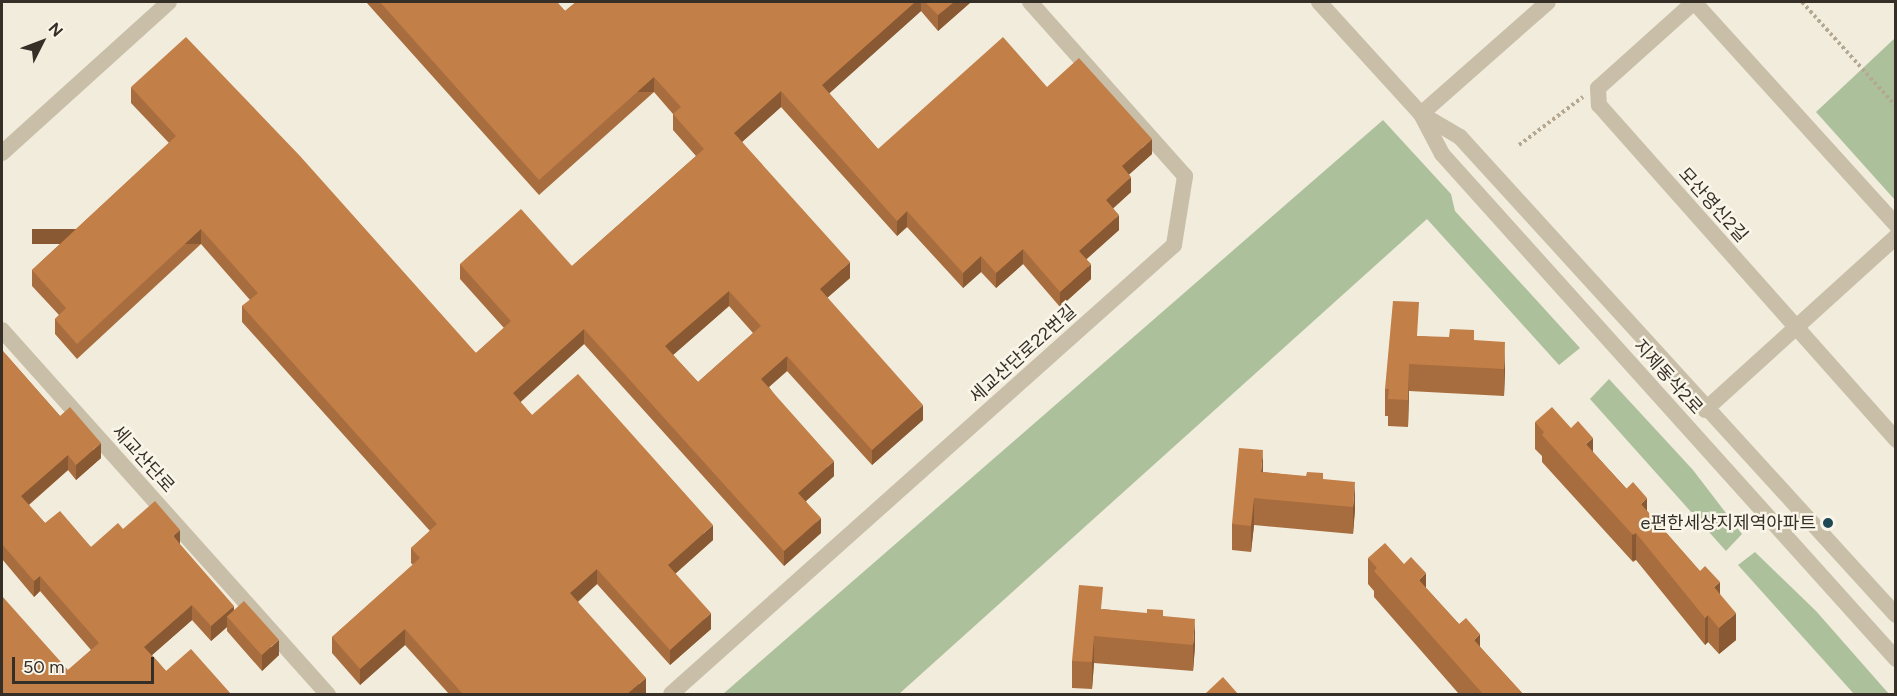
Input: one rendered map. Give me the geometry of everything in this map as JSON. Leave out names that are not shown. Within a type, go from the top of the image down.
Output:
[{"type":"street","points":[[2,153],[170,2]]},
{"type":"street","name":"세교산단로22번길","points":[[671,694],[1174,245],[1185,176],[1030,2]]},
{"type":"street","name":"지제동삭2로","points":[[1319,2],[1422,114],[1442,154],[1896,659]]},
{"type":"street","points":[[1422,114],[1548,2]]},
{"type":"street","points":[[1598,96],[1598,88],[1694,2],[1896,225]]},
{"type":"street","name":"모산영신2길","points":[[1598,96],[1599,105],[1896,440]]},
{"type":"street","name":"지제동삭2로","points":[[1422,114],[1460,137],[1705,410],[1896,615]]},
{"type":"street","points":[[1705,410],[1896,237]]},
{"type":"street","name":"세교산단로","points":[[2,330],[328,694]]},
{"type":"path","points":[[1802,2],[1896,106]]},
{"type":"path","points":[[1519,145],[1578,97],[1598,96]]},
{"type":"green space","points":[[1895,38],[1895,200],[1816,112]]},
{"type":"green space","points":[[1383,120],[1451,194],[1455,211],[1580,348],[1559,365],[1427,219],[899,694],[723,694]]},
{"type":"green space","points":[[1609,379],[1693,470],[1742,534],[1726,551],[1590,399]]},
{"type":"green space","points":[[1755,552],[1816,611],[1889,694],[1854,694],[1738,565]]},
{"type":"building","points":[[380,2],[557,2],[565,11],[576,2],[915,2],[822,85],[878,149],[1003,37],[1047,87],[1079,58],[1152,139],[1122,166],[1131,177],[1106,200],[1119,215],[1079,251],[1091,264],[1060,292],[1023,249],[996,273],[981,256],[963,273],[907,211],[897,221],[781,91],[734,133],[850,262],[820,289],[923,405],[872,450],[787,356],[761,379],[834,461],[798,493],[821,518],[784,551],[584,329],[513,393],[532,415],[578,374],[713,525],[668,565],[711,613],[670,650],[597,569],[570,593],[646,678],[627,694],[461,694],[405,629],[360,669],[332,637],[420,558],[411,548],[437,524],[242,306],[258,293],[201,229],[77,344],[55,319],[66,308],[32,270],[176,136],[131,87],[186,37],[300,156],[476,353],[511,321],[460,264],[521,209],[572,266],[704,149],[673,114],[681,107],[654,77],[539,180]],"holes":[[[729,291],[761,326],[698,382],[665,346]]]},
{"type":"building","points":[[925,2],[954,2],[938,15]]},
{"type":"building","points":[[1393,301],[1419,302],[1417,336],[1449,337],[1450,329],[1474,330],[1474,340],[1505,342],[1504,369],[1409,364],[1408,400],[1388,399],[1389,389],[1385,389]]},
{"type":"building","points":[[2,350],[60,416],[70,407],[101,443],[76,465],[68,455],[21,496],[45,523],[60,511],[91,547],[118,523],[123,529],[155,501],[180,530],[173,536],[234,606],[211,626],[192,605],[144,647],[166,671],[191,649],[231,694],[2,694],[2,596],[68,670],[99,643],[40,576],[34,581],[2,544]]},
{"type":"building","points":[[1552,407],[1571,428],[1578,421],[1593,438],[1586,444],[1626,489],[1633,482],[1647,498],[1641,504],[1700,571],[1705,566],[1720,582],[1714,587],[1736,613],[1719,628],[1708,615],[1705,618],[1636,533],[1633,535],[1542,435],[1544,432],[1535,422]]},
{"type":"building","points":[[1239,448],[1263,450],[1261,472],[1306,476],[1307,472],[1323,473],[1323,479],[1355,482],[1353,507],[1254,498],[1251,526],[1232,524]]},
{"type":"building","points":[[1385,543],[1404,564],[1411,557],[1426,573],[1419,580],[1459,624],[1466,618],[1480,634],[1474,640],[1523,694],[1483,694],[1374,571],[1377,568],[1368,558]]},
{"type":"building","points":[[1079,585],[1103,587],[1101,609],[1147,613],[1147,609],[1163,610],[1163,616],[1195,619],[1193,645],[1094,636],[1092,662],[1072,661]]},
{"type":"building","points":[[244,601],[279,640],[262,655],[227,616]]},
{"type":"building","points":[[1223,677],[1238,694],[1206,693]]},
{"type":"place","name":"e편한세상지제역아파트","points":[[1828,523]]}]
